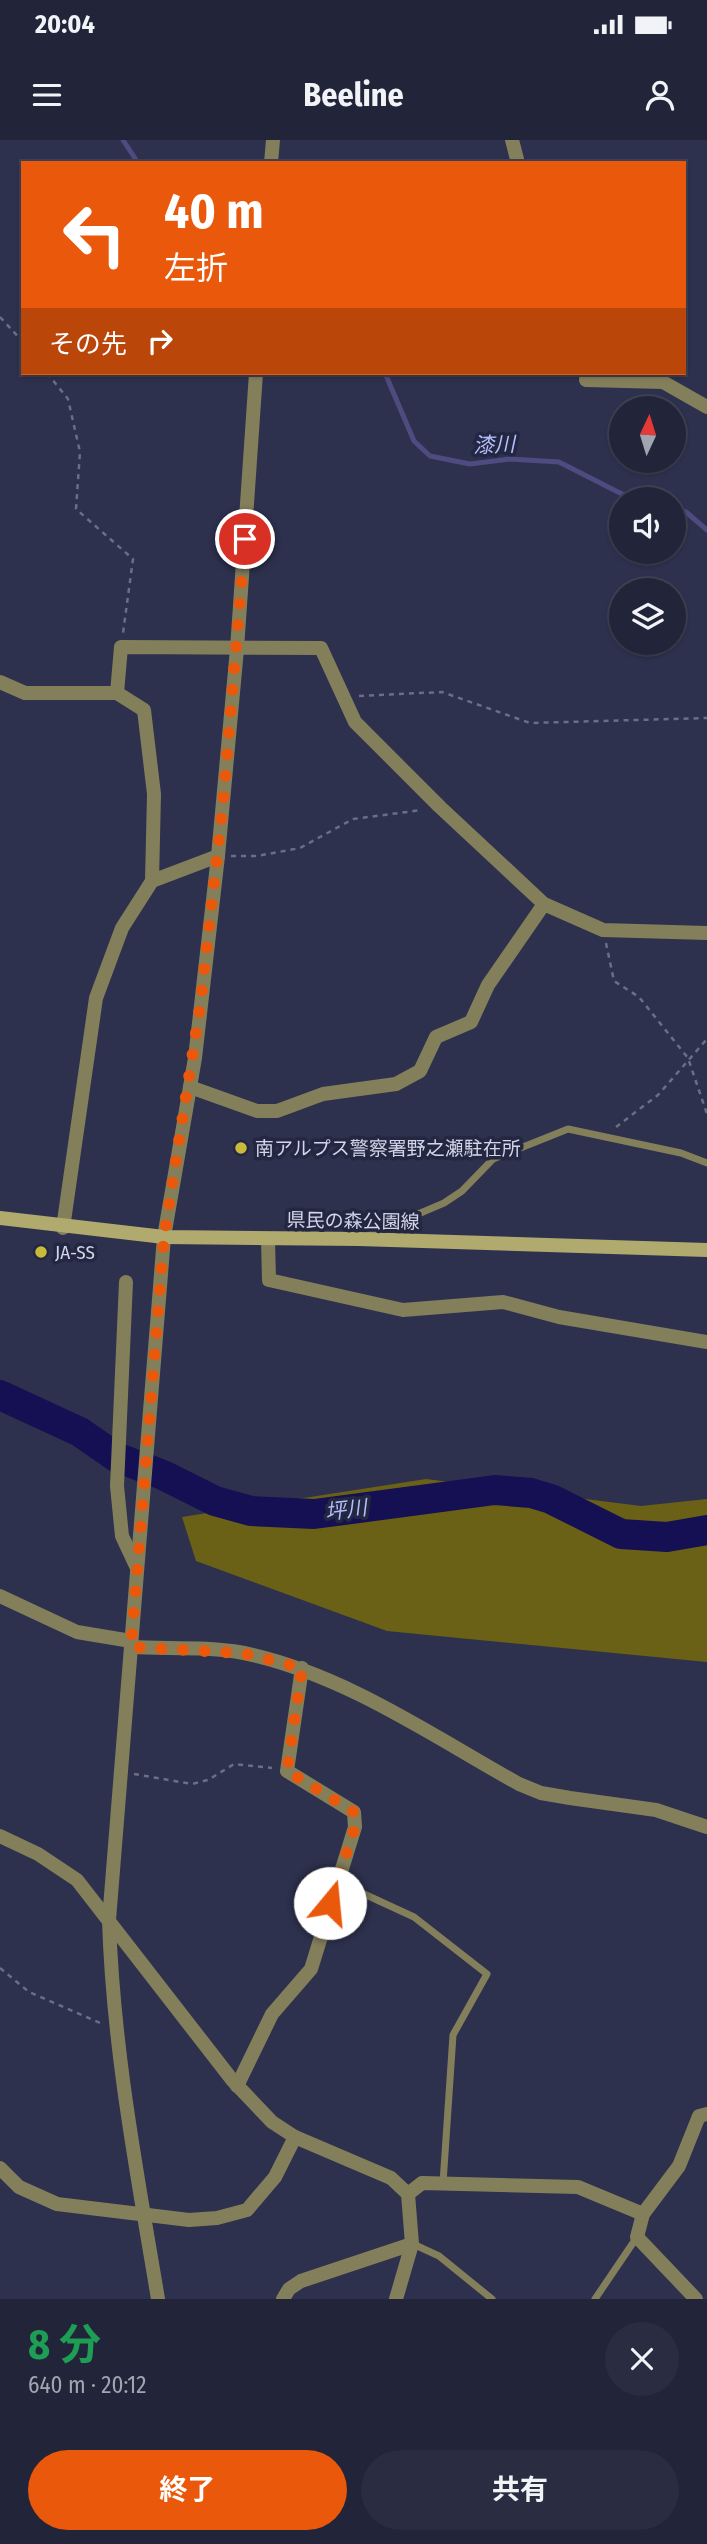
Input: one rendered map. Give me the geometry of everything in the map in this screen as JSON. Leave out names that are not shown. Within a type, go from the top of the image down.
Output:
[{"type":"main road","name":"県民の森公園線","points":[[0,1218],[63,1228],[164,1237],[359,1239],[707,1250]]},
{"type":"street","points":[[271,161],[273,140]]},
{"type":"street","points":[[512,140],[517,161]]},
{"type":"street","points":[[157,2293],[146,2213],[120,2074],[109,1920],[164,1237],[190,1087],[218,856],[237,649],[256,375]]},
{"type":"street","points":[[587,375],[586,380],[663,382],[707,407]]},
{"type":"street","points":[[117,694],[121,647],[321,648],[355,722],[440,807],[544,904],[603,930],[707,933]]},
{"type":"street","points":[[0,682],[25,693],[117,694],[144,710],[154,794],[152,881],[122,928],[96,998],[63,1228]]},
{"type":"street","points":[[152,881],[218,856]]},
{"type":"street","points":[[190,1087],[257,1111],[277,1111],[323,1094],[396,1084],[420,1072],[436,1037],[471,1022],[488,985],[544,904]]},
{"type":"street","points":[[268,1239],[269,1280],[403,1310],[503,1302],[559,1317],[707,1342]]},
{"type":"street","points":[[126,1282],[117,1486],[122,1536],[137,1569]]},
{"type":"street","points":[[0,1596],[77,1632],[131,1644],[242,1653],[302,1668],[335,1681],[519,1784],[541,1793],[656,1810],[707,1827]]},
{"type":"street","points":[[237,2086],[272,2014],[311,1969],[355,1827],[354,1812],[287,1771],[302,1668]]},
{"type":"street","points":[[0,1836],[38,1854],[77,1880],[237,2086],[272,2122],[295,2137],[391,2178],[408,2194],[412,2244],[396,2299]]},
{"type":"street","points":[[696,2299],[637,2236],[643,2214],[678,2166],[699,2116],[707,2114]]},
{"type":"street","points":[[0,2168],[19,2187],[57,2204],[189,2220],[217,2218],[247,2210],[275,2177],[295,2137]]},
{"type":"street","points":[[408,2194],[422,2183],[578,2187],[643,2214]]},
{"type":"street","points":[[284,2299],[289,2289],[301,2281],[412,2244]]},
{"type":"lane","points":[[359,1239],[444,1203],[462,1191],[493,1158],[569,1129],[681,1153],[707,1163]]},
{"type":"lane","points":[[337,1882],[414,1917],[487,1974],[453,2035],[443,2183]]},
{"type":"lane","points":[[595,2299],[637,2236]]},
{"type":"lane","points":[[412,2244],[439,2256],[492,2299]]},
{"type":"path","points":[[0,317],[21,340]]},
{"type":"path","points":[[49,375],[68,399],[80,452],[76,509],[133,559],[121,647]]},
{"type":"path","points":[[345,700],[367,694],[442,692],[530,723],[707,718]]},
{"type":"path","points":[[218,856],[257,856],[300,848],[353,819],[440,807]]},
{"type":"path","points":[[603,930],[614,981],[639,998],[688,1058],[707,1114]]},
{"type":"path","points":[[604,1135],[658,1095],[688,1058],[707,1040]]},
{"type":"path","points":[[121,1771],[192,1784],[208,1780],[234,1764],[287,1771]]},
{"type":"path","points":[[0,1968],[29,1992],[115,2029]]},
{"type":"shaded area","points":[[426,1479],[641,1506],[707,1499],[707,1662],[387,1631],[196,1561],[182,1517]]},
{"type":"waterway","name":"漆川","points":[[123,140],[137,161]]},
{"type":"waterway","name":"漆川","points":[[386,375],[414,441],[430,456],[470,464],[510,459],[559,462],[609,487]]},
{"type":"waterway","name":"漆川","points":[[686,512],[707,530]]},
{"type":"waterway","name":"坪川","points":[[0,1395],[80,1432],[116,1457],[163,1475],[215,1501],[251,1511],[314,1514],[495,1490],[531,1493],[551,1499],[621,1534],[667,1537],[707,1530]]},
{"type":"place","name":"南アルプス警察署野之瀬駐在所","points":[[241,1148]]},
{"type":"place","name":"JA-SS","points":[[41,1252]]},
{"type":"route","points":[[245,539],[218,856],[195,1058],[164,1237],[131,1647],[242,1653],[302,1668],[287,1771],[354,1812],[355,1827],[330,1903]]}]
